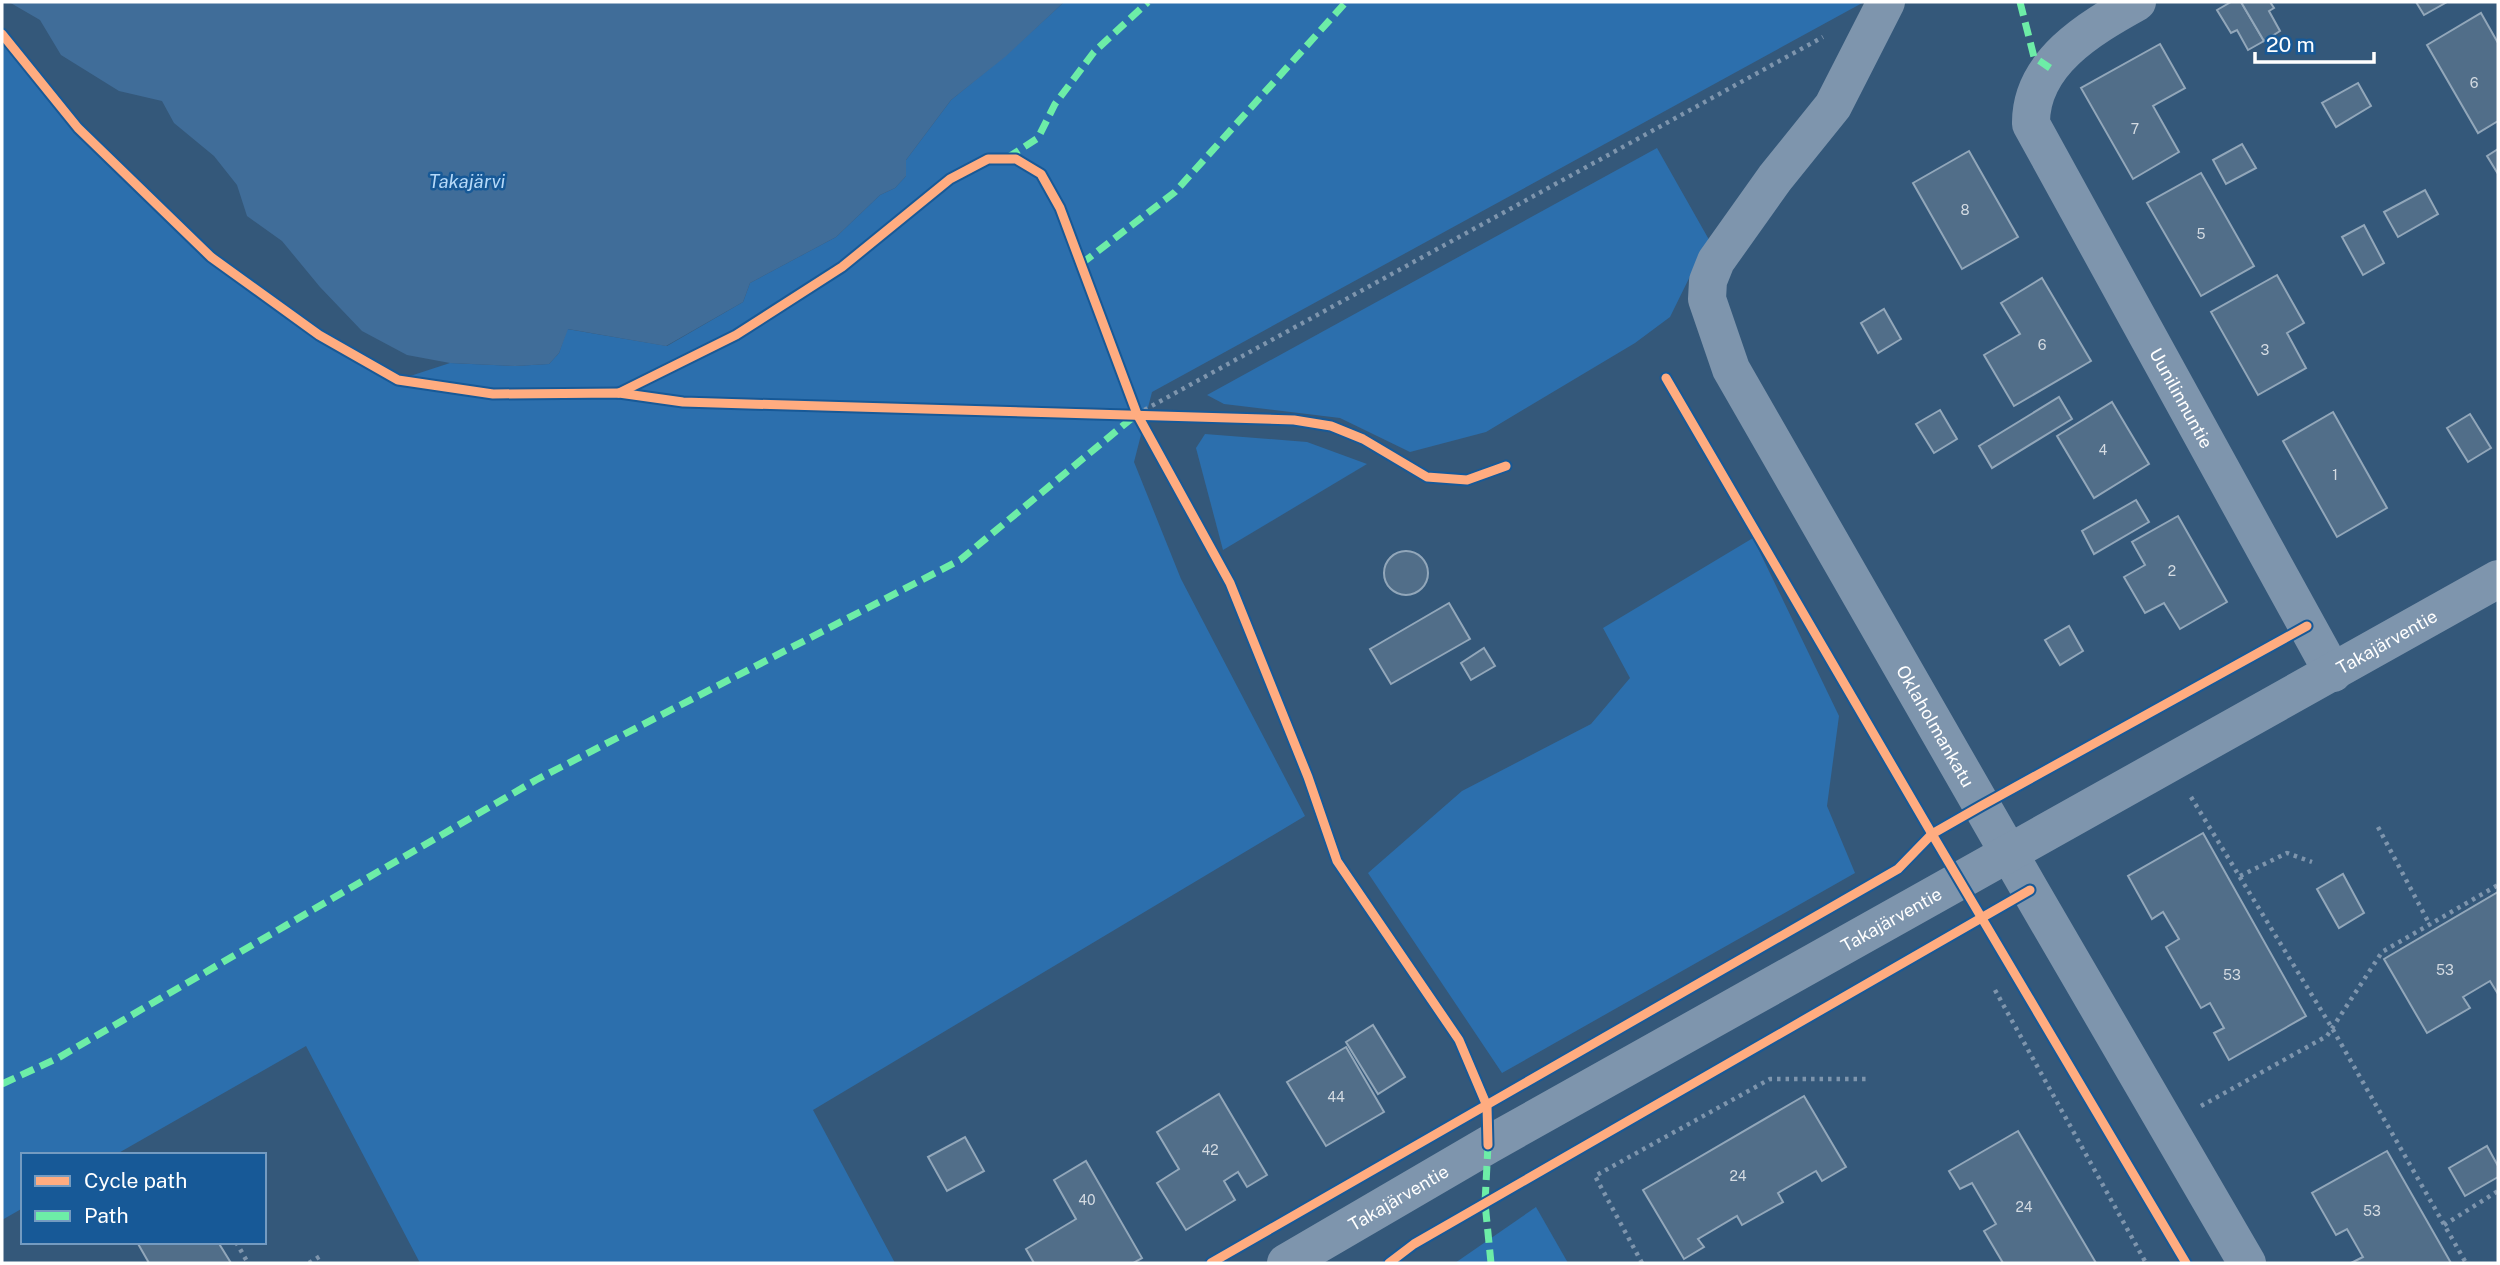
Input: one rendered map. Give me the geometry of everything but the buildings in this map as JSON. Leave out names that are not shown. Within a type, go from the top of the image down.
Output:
[{"type":"street","name":"Oklaholmankatu","points":[[1886,2],[1833,106],[1775,178],[1716,261],[1708,281],[1707,299],[1731,369],[2247,1263]]},
{"type":"street","name":"Uunilinnuntie","points":[[2137,2],[2091,27],[2073,42],[2050,68],[2033,102],[2031,124],[2333,673]]},
{"type":"street","name":"Takajärventie","points":[[1286,1263],[1488,1146],[2498,579]]},
{"type":"path","points":[[1137,414],[1825,35]]},
{"type":"path","points":[[1132,402],[1143,426]]},
{"type":"path","points":[[1123,414],[1163,415]]},
{"type":"path","points":[[2171,763],[2332,1028],[2466,1263]]},
{"type":"path","points":[[2378,827],[2430,925]]},
{"type":"path","points":[[2240,876],[2287,853],[2312,862]]},
{"type":"path","points":[[2167,1126],[2327,1036],[2382,952],[2498,885]]},
{"type":"path","points":[[1995,990],[2146,1263]]},
{"type":"path","points":[[1642,1263],[1595,1176],[1770,1079],[1866,1079]]},
{"type":"path","points":[[2444,1225],[2498,1191]]},
{"type":"path","points":[[237,1244],[248,1263]]},
{"type":"path","points":[[309,1263],[322,1255]]},
{"type":"shaded area","points":[[1064,2],[1864,2],[1152,392],[1134,462],[1181,579],[1305,816],[813,1110],[895,1263],[420,1263],[306,1046],[119,1153],[21,1153],[21,1209],[2,1220],[2,34],[78,128],[211,257],[319,335],[398,380],[450,363],[515,366],[549,364],[559,353],[567,329],[667,346],[743,302],[750,283],[836,237],[880,195],[895,188],[906,176],[906,160],[951,100],[1005,56]]},
{"type":"shaded area","points":[[1657,148],[1712,245],[1698,260],[1670,317],[1635,343],[1486,432],[1410,452],[1340,418],[1224,404],[1207,395]]},
{"type":"shaded area","points":[[1205,434],[1307,442],[1367,464],[1223,550],[1196,448]]},
{"type":"shaded area","points":[[1753,538],[1839,716],[1827,806],[1855,873],[1502,1073],[1368,873],[1462,791],[1591,724],[1630,678],[1603,628]]},
{"type":"shaded area","points":[[1536,1207],[1568,1263],[1455,1263]]},
{"type":"water","name":"Takajärvi","points":[[9,2],[1064,2],[1005,57],[951,100],[906,160],[906,176],[895,188],[880,195],[836,237],[750,283],[743,302],[666,346],[568,329],[559,353],[549,364],[515,366],[450,363],[407,355],[362,331],[320,287],[282,241],[247,216],[237,185],[214,156],[174,123],[162,101],[119,91],[61,55],[40,20]]},
{"type":"marked path","points":[[1007,158],[1038,138],[1055,104],[1094,52],[1148,2]]},
{"type":"marked path","points":[[1081,264],[1175,192],[1346,2]]},
{"type":"marked path","points":[[2020,2],[2034,57],[2050,68]]},
{"type":"marked path","points":[[2,1084],[58,1058],[536,780],[960,560],[1137,414]]},
{"type":"marked path","points":[[1488,1145],[1485,1203],[1491,1263]]},
{"type":"cycle path","points":[[2,34],[78,128],[211,257],[319,335],[398,380],[493,394],[619,393],[683,402],[1294,420],[1331,426],[1363,439],[1427,477],[1467,480],[1506,466]]},
{"type":"cycle path","points":[[619,393],[736,335],[842,267],[950,179],[988,159],[1016,159],[1041,174],[1060,208],[1137,414],[1230,583],[1308,777],[1337,861],[1459,1040],[1487,1106],[1488,1145]]},
{"type":"cycle path","points":[[1666,378],[2186,1263]]},
{"type":"cycle path","points":[[1211,1263],[1898,869],[1932,834],[2307,626]]},
{"type":"cycle path","points":[[1389,1263],[1414,1244],[2030,890]]}]
